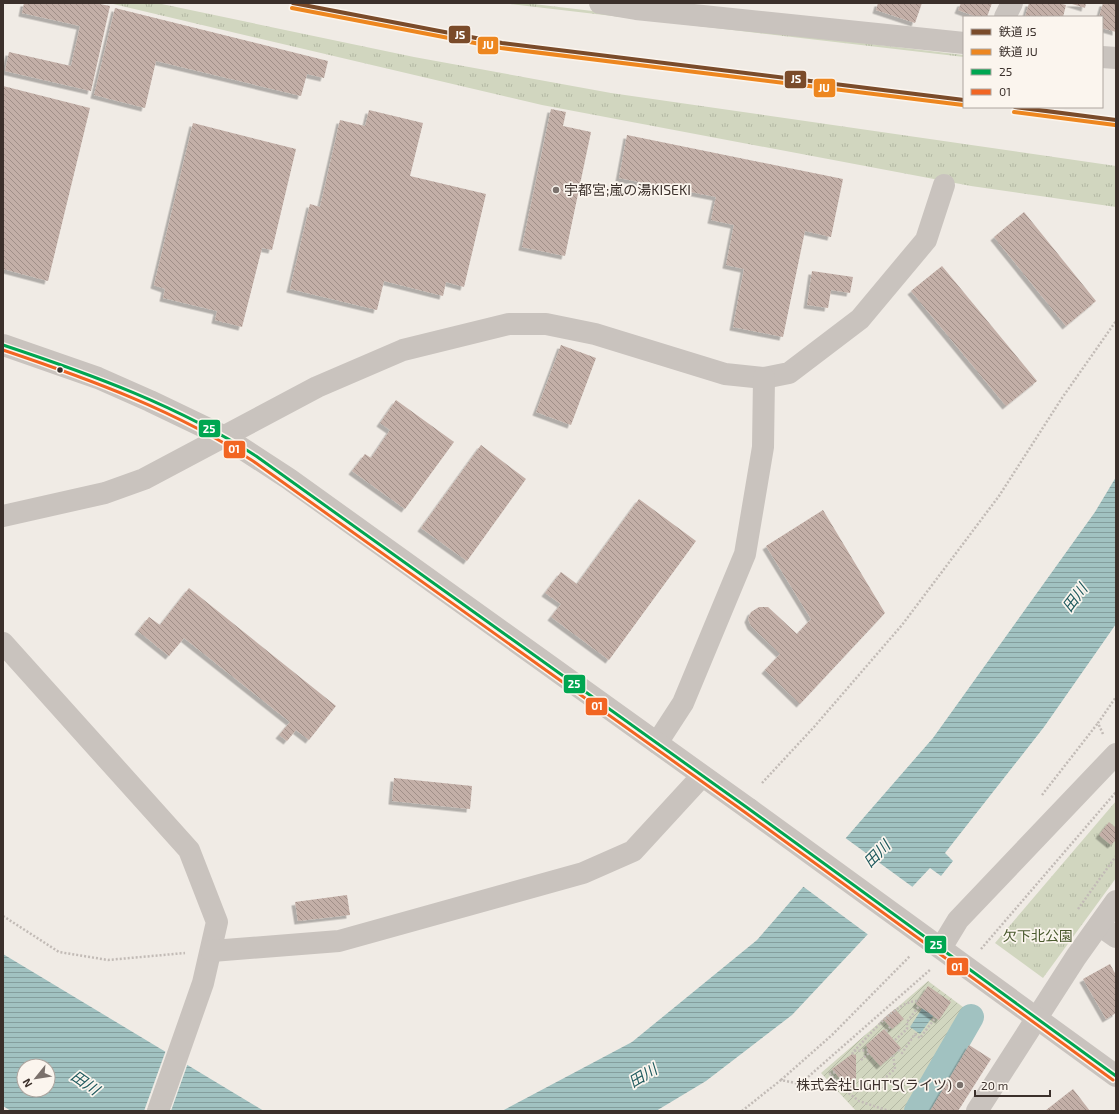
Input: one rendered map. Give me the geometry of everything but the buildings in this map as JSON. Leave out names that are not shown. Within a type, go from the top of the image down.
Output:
[{"type":"street","points":[[600,3],[636,9],[741,11],[963,43]]},
{"type":"street","points":[[1006,16],[1012,3]]},
{"type":"street","points":[[1103,57],[1116,58]]},
{"type":"street","points":[[3,516],[105,493],[144,479],[317,387],[404,350],[509,324],[546,324],[595,334],[725,374],[764,378],[789,372],[860,319],[926,240],[944,185]]},
{"type":"street","points":[[3,345],[98,378],[223,436],[289,479],[749,809],[1116,1076]]},
{"type":"street","points":[[657,743],[683,703],[745,554],[763,447],[764,378]]},
{"type":"street","points":[[4,646],[189,850],[217,922],[212,951],[189,1026],[158,1111]]},
{"type":"street","points":[[941,948],[958,920],[1110,746]]},
{"type":"street","points":[[212,951],[339,941],[583,873],[633,851],[702,776]]},
{"type":"street","points":[[977,1111],[1076,957],[1108,931],[1116,901]]},
{"type":"path","points":[[762,783],[814,727],[902,624],[999,496],[1062,398],[1116,321]]},
{"type":"path","points":[[1041,796],[1098,723],[1116,697]]},
{"type":"path","points":[[1098,723],[1110,746]]},
{"type":"path","points":[[3,916],[58,952],[108,960],[212,951]]},
{"type":"path","points":[[781,1080],[832,1035],[916,951]]},
{"type":"path","points":[[852,1054],[896,1010],[912,1001],[918,1001]]},
{"type":"path","points":[[895,1040],[906,1029],[907,1022],[919,1006]]},
{"type":"path","points":[[898,1050],[902,1053],[915,1034],[920,1038],[936,1018]]},
{"type":"path","points":[[886,1031],[890,1027]]},
{"type":"path","points":[[854,1051],[869,1052],[861,1060]]},
{"type":"path","points":[[853,1087],[852,1089],[876,1086],[895,1069],[893,1054]]},
{"type":"path","points":[[835,1072],[830,1074],[846,1091],[859,1101],[889,1111]]},
{"type":"green space","points":[[109,3],[157,3],[414,57],[611,93],[1116,166],[1116,207],[971,186],[542,105]]},
{"type":"green space","points":[[501,3],[525,3],[963,55],[963,57]]},
{"type":"green space","name":"欠下北公園","points":[[1116,801],[1116,878],[1043,978],[995,943]]},
{"type":"green space","points":[[928,981],[967,1010],[911,1111],[856,1111],[821,1073]]},
{"type":"water","name":"田川","points":[[1116,477],[1116,624],[1044,727],[945,853],[953,861],[941,876],[930,868],[792,1015],[706,1081],[656,1111],[502,1111],[632,1042],[757,940],[933,738],[1095,512]]},
{"type":"water","name":"田川","points":[[3,954],[264,1111],[11,1111],[3,1106]]},
{"type":"water","points":[[925,1004],[936,1012],[920,1034],[910,1027]]},
{"type":"pier","points":[[844,837],[914,888],[870,936],[801,885]]},
{"type":"pier","points":[[166,1050],[188,1063],[171,1111],[144,1111]]},
{"type":"waterway","points":[[917,1111],[971,1017]]},
{"type":"rail line","name":"JS","points":[[293,3],[502,43],[963,100]]},
{"type":"rail line","name":"JU","points":[[292,8],[501,48],[963,105]]},
{"type":"rail line","name":"JS","points":[[1023,108],[1116,120]]},
{"type":"rail line","name":"JU","points":[[1014,112],[1115,125]]},
{"type":"transit line","name":"25","points":[[3,345],[101,380],[165,407],[227,438],[256,456],[749,809],[1116,1076]]},
{"type":"transit line","name":"01","points":[[3,350],[132,398],[194,427],[253,461],[746,813],[1113,1080]]},
{"type":"place","name":"宇都宮;嵐の湯KISEKI","points":[[556,190]]},
{"type":"place","name":"株式会社LIGHT'S(ライツ)","points":[[960,1085]]}]
